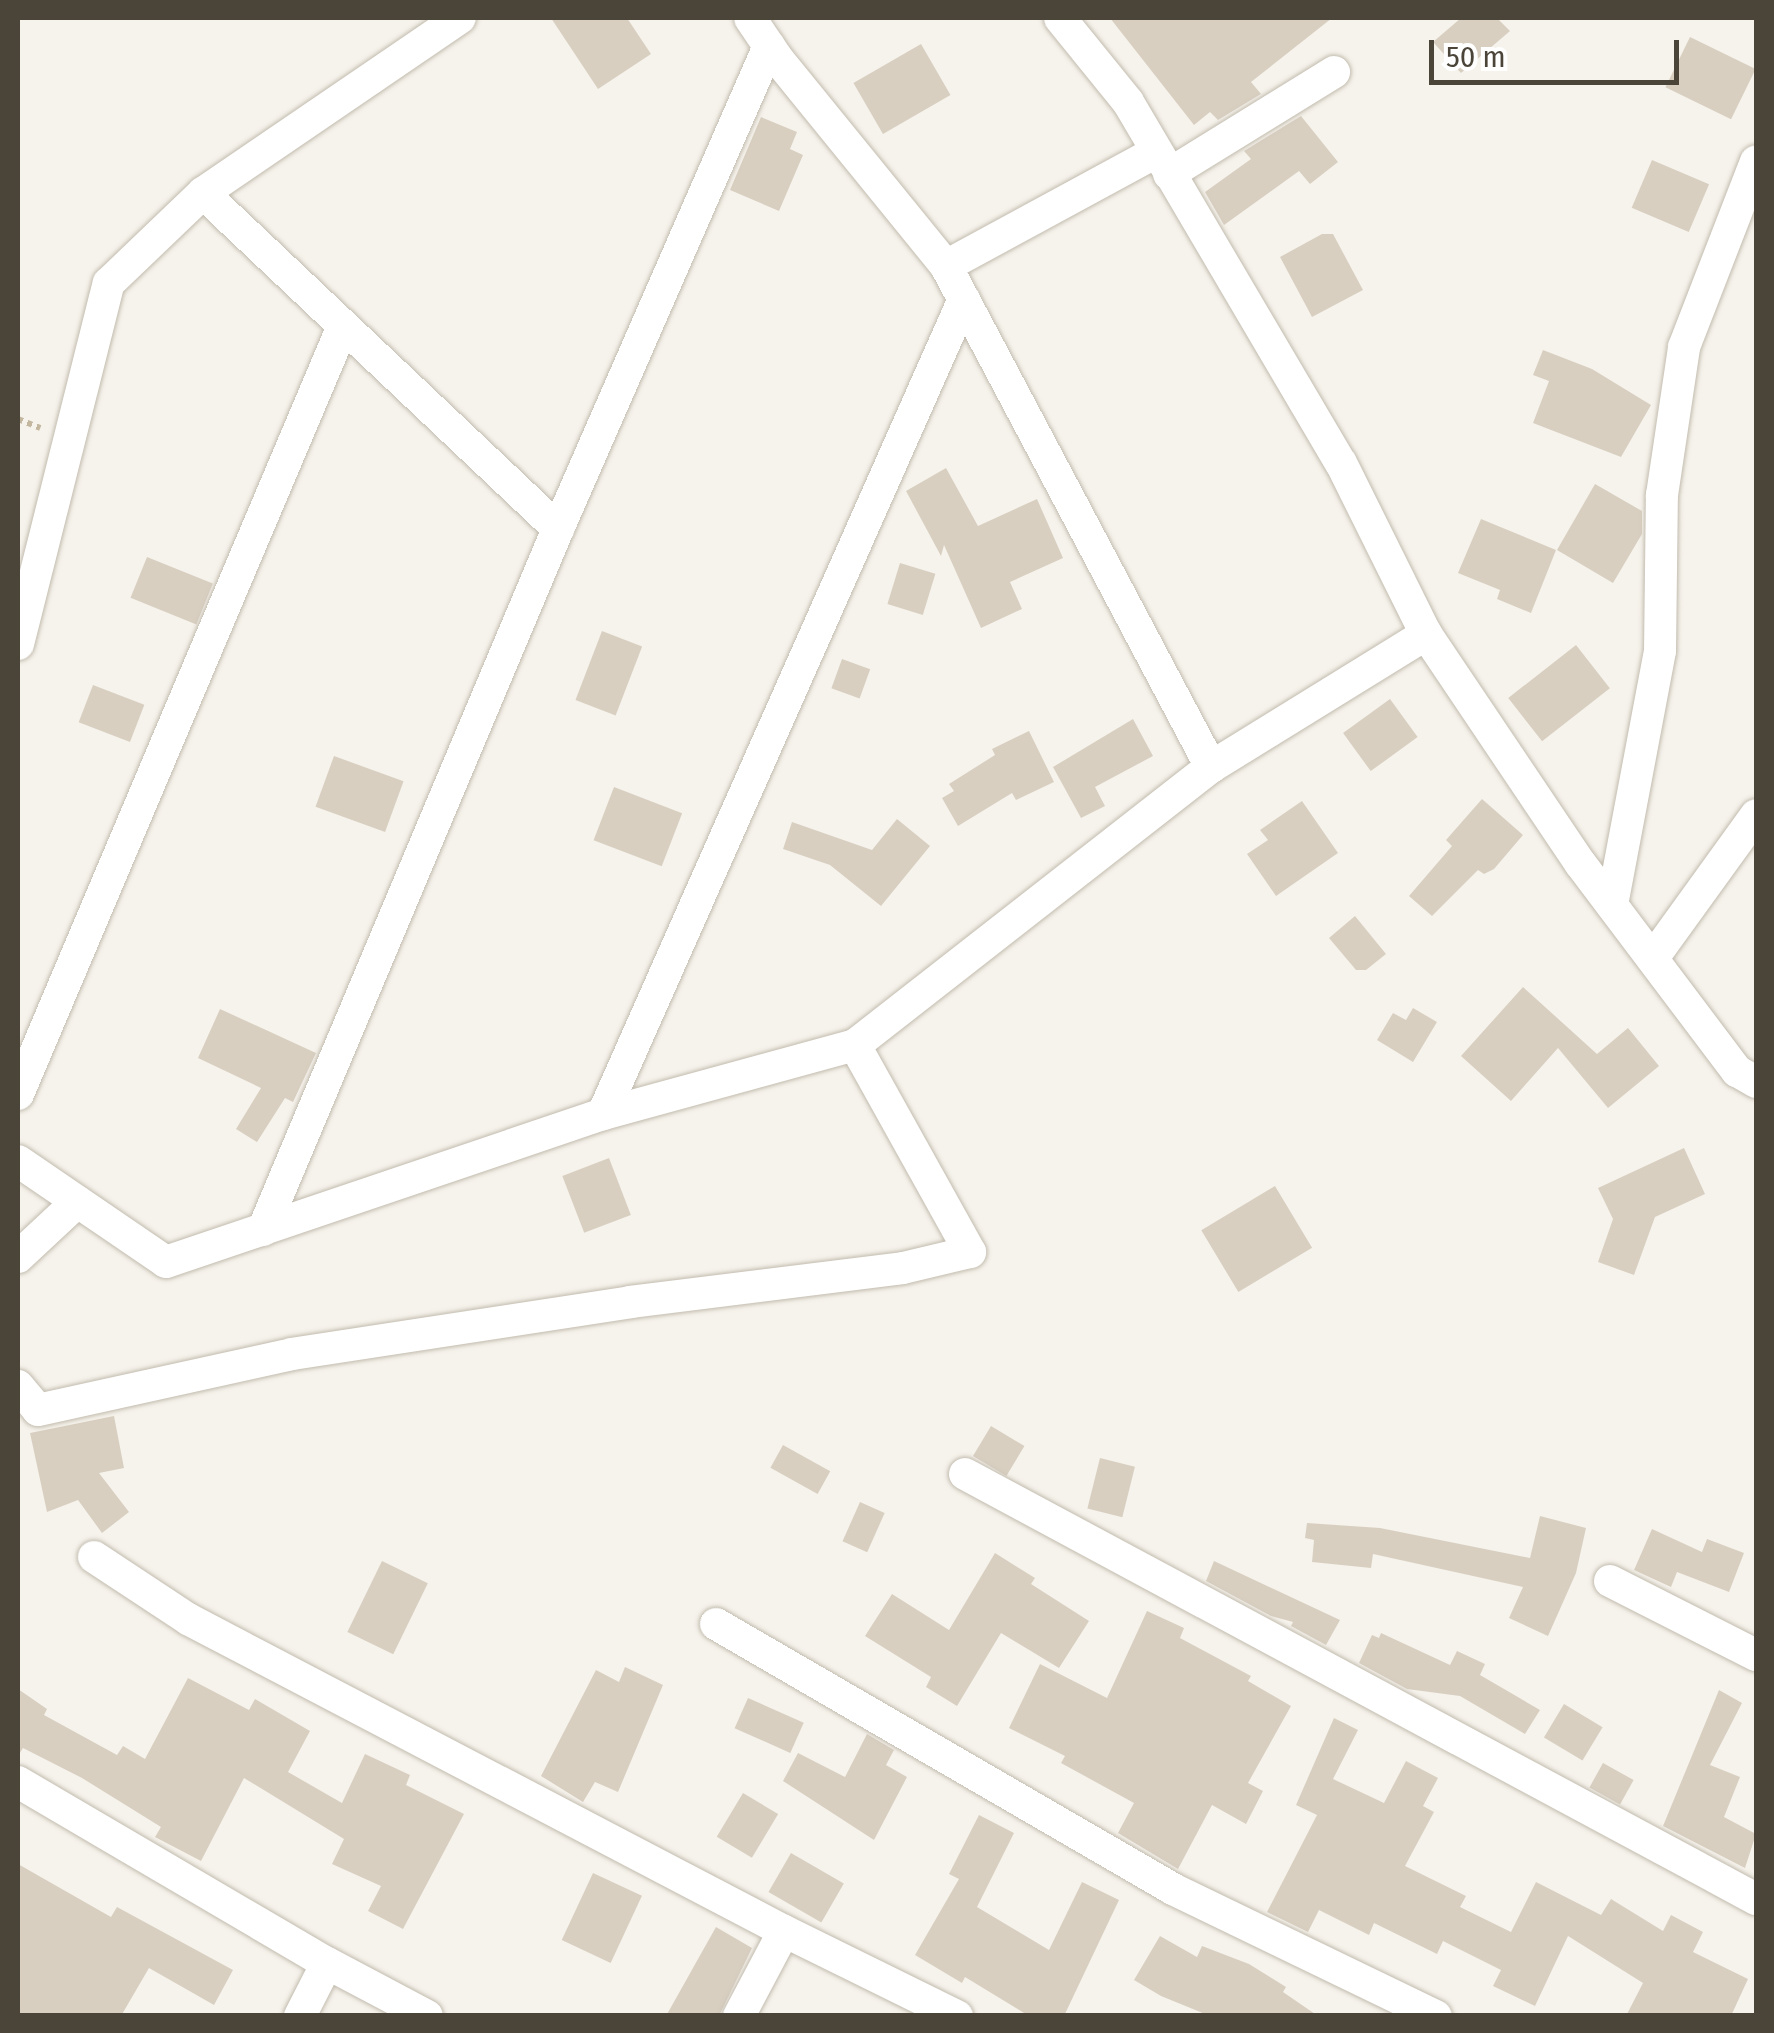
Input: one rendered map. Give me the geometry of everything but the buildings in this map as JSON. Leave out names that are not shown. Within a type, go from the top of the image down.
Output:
[{"type":"street","points":[[18,644],[109,283],[203,193],[460,18]]},
{"type":"street","points":[[750,18],[946,266],[1211,767]]},
{"type":"street","points":[[1060,18],[1128,102],[1341,464],[1426,634],[1612,904],[1737,1071],[1756,1082]]},
{"type":"street","points":[[262,1230],[558,529],[769,46]]},
{"type":"street","points":[[946,266],[1163,163],[1334,72]]},
{"type":"street","points":[[1612,904],[1660,651],[1662,496],[1684,347],[1756,162]]},
{"type":"street","points":[[203,193],[558,529]]},
{"type":"street","points":[[604,1114],[964,299]]},
{"type":"street","points":[[18,1094],[343,326]]},
{"type":"street","points":[[18,1161],[166,1262],[604,1114],[855,1045],[1211,767],[1426,634]]},
{"type":"street","points":[[1653,958],[1756,814]]},
{"type":"street","points":[[18,1386],[38,1410],[292,1354],[630,1302],[903,1268],[970,1252],[855,1045]]},
{"type":"street","points":[[18,1257],[77,1202]]},
{"type":"street","points":[[965,1474],[1756,1899]]},
{"type":"street","points":[[94,1557],[188,1619],[784,1931],[958,2016]]},
{"type":"street","points":[[1610,1581],[1756,1655]]},
{"type":"street","points":[[716,1624],[1173,1889],[1436,2016]]},
{"type":"street","points":[[18,1782],[327,1963],[427,2016]]},
{"type":"street","points":[[739,2016],[784,1931]]},
{"type":"street","points":[[300,2016],[327,1963]]}]
